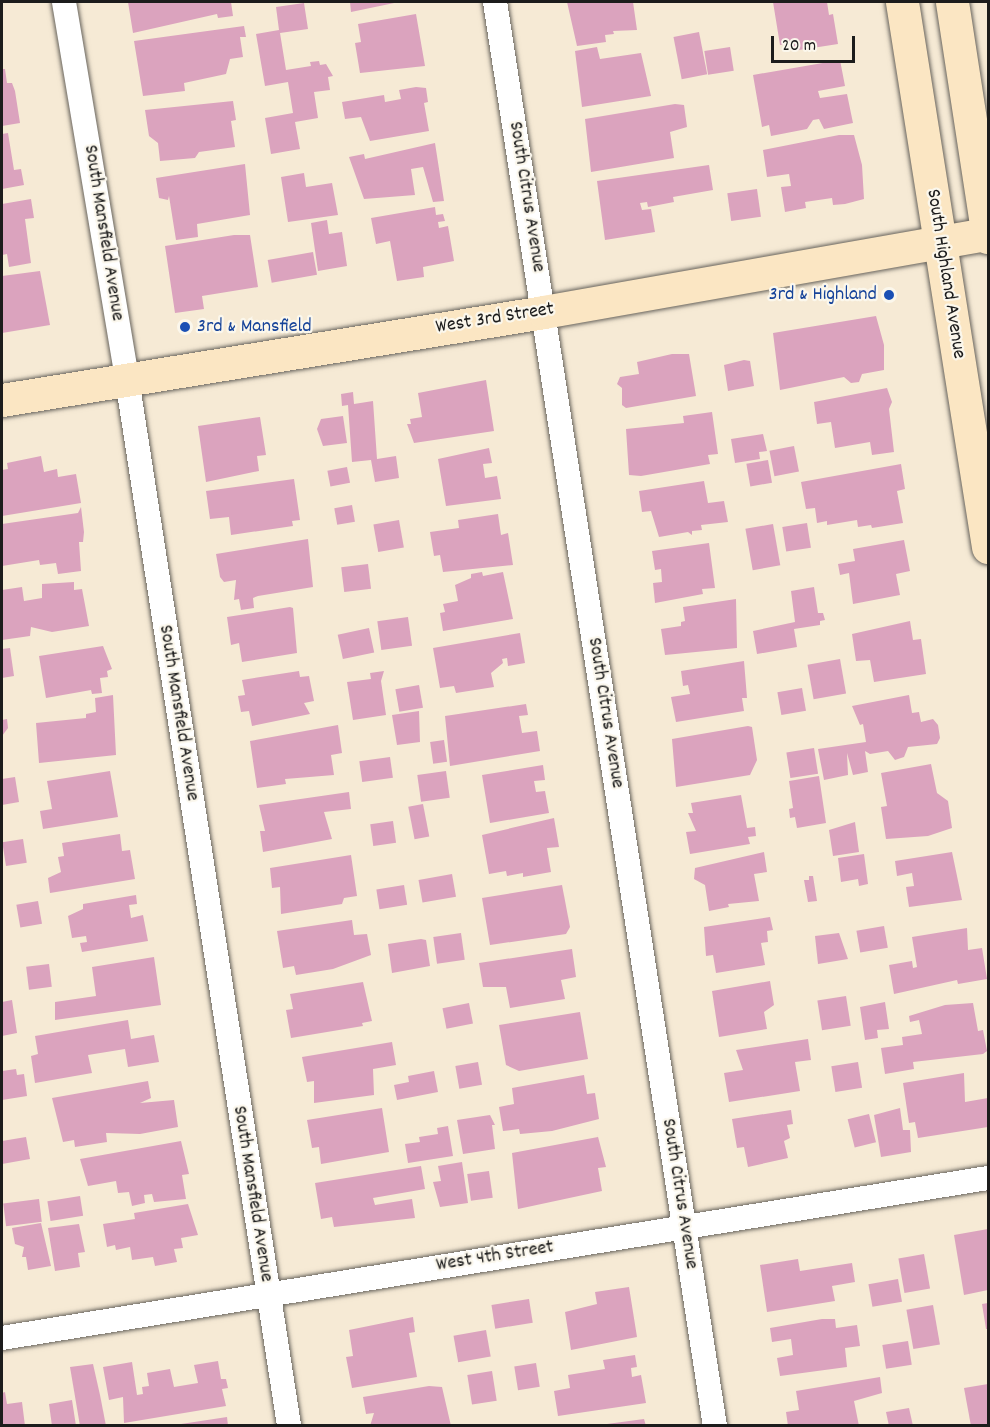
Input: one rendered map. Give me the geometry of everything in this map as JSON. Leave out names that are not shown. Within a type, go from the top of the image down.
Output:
[{"type":"main road","name":"South Highland Avenue","points":[[902,2],[988,547]]},
{"type":"main road","points":[[952,2],[988,235]]},
{"type":"main road","name":"West 3rd Street","points":[[2,400],[544,312],[988,235]]},
{"type":"street","name":"South Mansfield Avenue","points":[[64,2],[127,379],[289,1425]]},
{"type":"street","name":"South Citrus Avenue","points":[[495,2],[715,1425]]},
{"type":"street","name":"West 4th Street","points":[[2,1338],[988,1178]]},
{"type":"building","points":[[128,2],[231,2],[233,16],[218,18],[217,14],[133,33]]},
{"type":"building","points":[[350,2],[399,2],[351,12]]},
{"type":"building","points":[[567,2],[633,2],[637,30],[613,31],[614,34],[605,35],[606,42],[577,46]]},
{"type":"building","points":[[773,2],[827,2],[829,15],[833,14],[838,44],[793,51],[792,43],[780,45]]},
{"type":"building","points":[[304,3],[308,29],[280,33],[286,70],[311,66],[310,62],[319,61],[320,65],[326,64],[333,76],[328,77],[330,90],[314,92],[318,118],[295,122],[300,149],[271,154],[265,118],[293,113],[288,82],[265,86],[256,34],[279,30],[276,7]]},
{"type":"building","points":[[416,14],[425,66],[360,73],[355,43],[361,42],[358,24]]},
{"type":"building","points":[[244,26],[246,37],[240,37],[243,57],[230,59],[226,74],[184,83],[185,91],[143,96],[134,41]]},
{"type":"building","points":[[699,32],[707,74],[682,79],[673,37]]},
{"type":"building","points":[[597,47],[600,59],[641,53],[651,96],[582,107],[575,51]]},
{"type":"building","points":[[730,47],[734,71],[708,75],[704,51]]},
{"type":"building","points":[[840,60],[845,86],[818,91],[820,98],[847,94],[853,123],[824,129],[819,119],[813,120],[807,129],[771,136],[769,125],[762,127],[753,75]]},
{"type":"building","points":[[2,69],[5,69],[7,83],[12,83],[15,91],[20,123],[2,126]]},
{"type":"building","points":[[426,88],[428,102],[424,103],[429,131],[370,141],[361,117],[345,119],[342,102],[384,95],[385,102],[401,99],[399,90]]},
{"type":"building","points":[[233,101],[236,120],[231,121],[235,147],[199,152],[195,158],[160,161],[158,143],[149,136],[145,110]]},
{"type":"building","points":[[675,104],[684,105],[687,127],[670,132],[674,158],[591,172],[585,119]]},
{"type":"building","points":[[8,133],[14,170],[21,169],[24,185],[2,189],[2,134]]},
{"type":"building","points":[[839,135],[854,135],[862,165],[864,199],[833,205],[832,198],[805,202],[806,208],[785,212],[781,187],[791,186],[789,174],[767,177],[763,150]]},
{"type":"building","points":[[435,143],[444,201],[433,202],[423,167],[411,169],[415,195],[364,199],[349,157],[364,154],[365,159]]},
{"type":"building","points":[[245,164],[250,215],[197,224],[198,237],[176,240],[169,196],[168,200],[159,198],[156,178]]},
{"type":"building","points":[[709,165],[713,190],[673,197],[674,202],[648,207],[647,202],[640,203],[642,210],[651,209],[655,232],[605,240],[597,181]]},
{"type":"building","points":[[304,173],[306,187],[332,183],[338,215],[288,222],[281,177]]},
{"type":"building","points":[[757,189],[761,217],[731,221],[727,193]]},
{"type":"building","points":[[31,199],[34,218],[25,219],[31,263],[9,267],[7,254],[2,255],[2,204]]},
{"type":"building","points":[[435,207],[436,215],[443,214],[445,221],[438,222],[439,228],[448,226],[454,261],[423,267],[424,277],[397,281],[390,241],[376,244],[371,218]]},
{"type":"building","points":[[327,220],[329,234],[342,232],[347,266],[318,271],[311,223]]},
{"type":"building","points":[[234,235],[250,235],[258,287],[202,296],[204,309],[175,313],[165,246]]},
{"type":"building","points":[[313,252],[317,275],[272,283],[268,260]]},
{"type":"building","points":[[40,271],[50,325],[2,333],[2,276]]},
{"type":"building","points":[[876,316],[884,345],[884,370],[862,374],[859,382],[851,383],[844,377],[780,390],[773,333]]},
{"type":"building","points":[[672,354],[689,354],[696,396],[626,408],[622,405],[622,388],[617,384],[620,377],[639,374],[637,362]]},
{"type":"building","points":[[744,360],[750,361],[754,386],[728,391],[724,365]]},
{"type":"building","points":[[486,380],[494,431],[414,443],[407,424],[411,424],[410,419],[422,417],[418,393]]},
{"type":"building","points":[[887,388],[892,402],[889,409],[894,452],[872,455],[870,442],[835,448],[831,422],[817,424],[814,402]]},
{"type":"building","points":[[353,392],[354,404],[373,401],[377,459],[396,456],[399,478],[375,482],[371,460],[352,462],[348,405],[342,406],[341,394]]},
{"type":"building","points":[[712,412],[718,454],[708,455],[710,464],[641,476],[629,475],[626,429],[684,423],[683,416]]},
{"type":"building","points":[[343,416],[347,443],[323,446],[317,429],[321,419]]},
{"type":"building","points":[[260,417],[266,455],[257,456],[259,471],[206,482],[198,426]]},
{"type":"building","points":[[763,434],[767,451],[759,452],[760,459],[735,463],[731,439]]},
{"type":"building","points":[[794,446],[799,472],[774,476],[769,451]]},
{"type":"building","points":[[489,448],[492,463],[483,464],[485,478],[497,476],[501,499],[446,506],[438,459]]},
{"type":"building","points":[[41,456],[44,472],[57,469],[58,477],[76,474],[81,503],[2,516],[2,470],[8,469],[7,463]]},
{"type":"building","points":[[768,460],[772,483],[750,486],[746,464]]},
{"type":"building","points":[[901,464],[905,489],[897,491],[903,523],[872,528],[871,525],[858,527],[857,520],[827,525],[827,521],[817,523],[815,508],[806,509],[801,482]]},
{"type":"building","points":[[347,467],[350,483],[330,487],[327,471]]},
{"type":"building","points":[[294,479],[300,520],[292,521],[293,526],[231,535],[229,517],[210,519],[206,491]]},
{"type":"building","points":[[704,481],[708,503],[724,501],[728,522],[701,525],[702,530],[692,531],[692,535],[688,532],[659,537],[651,511],[642,512],[639,491]]},
{"type":"building","points":[[352,505],[355,522],[337,525],[334,508]]},
{"type":"building","points":[[81,507],[84,532],[83,542],[79,542],[81,571],[58,574],[56,563],[40,565],[39,560],[2,566],[2,524],[78,513]]},
{"type":"building","points":[[498,514],[501,535],[508,533],[513,565],[443,572],[440,555],[434,556],[430,532],[459,528],[458,520]]},
{"type":"building","points":[[399,520],[404,548],[378,552],[373,525]]},
{"type":"building","points":[[807,523],[811,548],[786,552],[782,527]]},
{"type":"building","points":[[773,524],[780,565],[753,570],[745,529]]},
{"type":"building","points":[[308,539],[313,587],[258,596],[253,598],[254,608],[241,610],[239,599],[234,600],[236,580],[224,582],[220,577],[216,554]]},
{"type":"building","points":[[904,540],[910,571],[896,574],[900,595],[853,604],[849,573],[840,575],[838,564],[855,561],[853,549]]},
{"type":"building","points":[[709,543],[715,588],[702,589],[703,594],[655,603],[653,583],[662,582],[661,569],[655,570],[652,551]]},
{"type":"building","points":[[368,564],[371,589],[344,592],[341,567]]},
{"type":"building","points":[[482,572],[483,576],[503,572],[513,619],[443,631],[440,613],[445,612],[443,604],[458,601],[455,585],[471,578],[471,574]]},
{"type":"building","points":[[74,582],[74,590],[82,589],[89,626],[52,632],[31,627],[30,636],[2,640],[2,590],[22,587],[24,601],[42,598],[42,584]]},
{"type":"building","points":[[814,587],[818,613],[823,613],[825,620],[820,621],[820,625],[794,629],[797,647],[757,654],[753,631],[795,622],[791,591]]},
{"type":"building","points":[[736,599],[737,648],[665,655],[661,629],[681,626],[681,622],[685,621],[683,607]]},
{"type":"building","points":[[293,608],[297,653],[242,662],[239,643],[231,645],[227,617]]},
{"type":"building","points":[[408,617],[412,646],[381,650],[377,621]]},
{"type":"building","points":[[910,621],[913,640],[921,639],[926,674],[874,682],[870,660],[856,661],[852,634]]},
{"type":"building","points":[[369,628],[374,652],[343,659],[338,635]]},
{"type":"building","points":[[520,633],[525,663],[508,666],[507,658],[502,659],[503,663],[491,673],[494,687],[456,693],[454,686],[440,688],[433,648]]},
{"type":"building","points":[[103,646],[112,669],[107,671],[108,677],[100,678],[102,693],[92,694],[91,690],[46,698],[39,656]]},
{"type":"building","points":[[10,648],[14,676],[2,678],[2,649]]},
{"type":"building","points":[[840,659],[846,693],[814,699],[808,665]]},
{"type":"building","points":[[744,661],[747,698],[742,698],[744,711],[676,722],[671,697],[690,694],[688,685],[683,686],[681,671]]},
{"type":"building","points":[[299,671],[300,677],[309,676],[314,701],[304,703],[310,714],[252,726],[249,711],[241,712],[238,696],[245,695],[242,680]]},
{"type":"building","points":[[384,671],[381,681],[386,715],[353,720],[347,682],[371,679],[370,673]]},
{"type":"building","points":[[419,685],[423,708],[399,712],[395,689]]},
{"type":"building","points":[[802,688],[806,711],[781,715],[777,692]]},
{"type":"building","points":[[113,695],[116,755],[39,763],[36,723],[86,718],[86,714],[96,712],[95,698]]},
{"type":"building","points":[[909,695],[912,713],[919,712],[921,722],[933,719],[938,725],[940,738],[937,744],[908,747],[904,757],[895,760],[888,751],[870,754],[865,751],[868,772],[853,775],[847,753],[848,775],[824,780],[818,749],[866,742],[863,724],[860,725],[852,706]]},
{"type":"building","points":[[526,704],[528,715],[519,716],[522,733],[537,731],[540,751],[450,766],[445,716]]},
{"type":"building","points":[[419,711],[420,742],[397,745],[392,715]]},
{"type":"building","points":[[7,719],[8,728],[2,736],[2,720]]},
{"type":"building","points":[[338,725],[342,753],[331,755],[334,775],[285,779],[286,784],[257,788],[250,741]]},
{"type":"building","points":[[752,727],[757,760],[750,775],[676,787],[672,739]]},
{"type":"building","points":[[444,740],[447,762],[433,764],[430,742]]},
{"type":"building","points":[[814,748],[818,774],[790,778],[786,752]]},
{"type":"building","points":[[390,757],[393,778],[362,782],[359,761]]},
{"type":"building","points":[[931,764],[937,793],[948,801],[952,828],[928,836],[886,839],[881,807],[887,806],[881,773]]},
{"type":"building","points":[[543,765],[545,780],[534,781],[536,792],[545,791],[549,813],[490,823],[482,775]]},
{"type":"building","points":[[110,771],[118,817],[43,829],[40,811],[52,809],[47,781]]},
{"type":"building","points":[[446,771],[450,798],[421,802],[417,775]]},
{"type":"building","points":[[819,776],[826,823],[797,828],[795,817],[790,818],[789,809],[793,808],[789,781]]},
{"type":"building","points":[[15,777],[19,802],[2,805],[2,779]]},
{"type":"building","points":[[349,792],[351,809],[324,812],[332,839],[263,852],[260,831],[265,831],[259,805]]},
{"type":"building","points":[[741,795],[747,828],[755,827],[756,836],[748,837],[750,844],[690,854],[686,832],[696,831],[688,813],[693,813],[691,803]]},
{"type":"building","points":[[423,804],[429,836],[415,839],[408,807]]},
{"type":"building","points":[[554,818],[559,847],[547,848],[551,872],[523,877],[523,873],[507,876],[506,871],[489,874],[482,835]]},
{"type":"building","points":[[393,821],[396,843],[373,846],[370,824]]},
{"type":"building","points":[[855,822],[859,852],[833,856],[829,830]]},
{"type":"building","points":[[120,834],[122,851],[130,850],[135,879],[50,893],[48,878],[61,872],[58,857],[64,856],[62,843]]},
{"type":"building","points":[[23,839],[27,863],[6,866],[2,842]]},
{"type":"building","points":[[764,852],[767,872],[754,874],[759,901],[728,904],[729,907],[709,911],[705,885],[694,879],[695,868]]},
{"type":"building","points":[[952,852],[962,900],[909,907],[906,887],[914,886],[912,873],[897,876],[895,861]]},
{"type":"building","points":[[864,854],[868,884],[859,886],[858,879],[841,882],[838,858]]},
{"type":"building","points":[[351,855],[357,896],[344,898],[342,904],[281,914],[280,887],[272,888],[270,868]]},
{"type":"building","points":[[452,874],[456,897],[423,903],[419,880]]},
{"type":"building","points":[[809,876],[813,876],[817,901],[808,902],[804,880],[809,880]]},
{"type":"building","points":[[404,885],[407,905],[379,909],[376,889]]},
{"type":"building","points":[[562,885],[570,927],[566,934],[490,945],[482,898]]},
{"type":"building","points":[[136,895],[137,904],[129,905],[131,918],[143,915],[148,941],[82,952],[80,943],[87,942],[86,936],[72,938],[68,916],[83,909],[83,904]]},
{"type":"building","points":[[38,901],[42,924],[20,927],[16,905]]},
{"type":"building","points":[[770,917],[773,930],[767,931],[768,942],[761,943],[765,965],[716,973],[713,955],[706,956],[704,927]]},
{"type":"building","points":[[352,920],[354,935],[367,934],[371,955],[333,969],[296,975],[294,966],[283,968],[277,931]]},
{"type":"building","points":[[884,926],[888,948],[860,953],[856,931]]},
{"type":"building","points":[[967,928],[968,950],[982,948],[987,979],[958,984],[957,980],[894,994],[889,965],[912,961],[913,968],[917,967],[912,937]]},
{"type":"building","points":[[461,933],[465,960],[437,964],[433,937]]},
{"type":"building","points":[[839,933],[848,959],[818,964],[815,936]]},
{"type":"building","points":[[426,940],[430,966],[392,973],[388,944]]},
{"type":"building","points":[[572,949],[576,977],[561,980],[565,999],[510,1008],[506,987],[483,987],[479,963]]},
{"type":"building","points":[[154,957],[161,1005],[55,1020],[55,1002],[96,996],[92,967]]},
{"type":"building","points":[[49,964],[52,987],[29,990],[26,967]]},
{"type":"building","points":[[770,981],[774,1005],[764,1012],[767,1029],[719,1037],[712,991]]},
{"type":"building","points":[[363,982],[372,1021],[362,1023],[363,1026],[291,1038],[286,1010],[293,1009],[290,994]]},
{"type":"building","points":[[846,996],[851,1026],[822,1030],[817,1001]]},
{"type":"building","points":[[12,1000],[17,1033],[2,1036],[2,1002]]},
{"type":"building","points":[[885,1002],[889,1029],[877,1030],[878,1038],[865,1040],[860,1007]]},
{"type":"building","points":[[469,1003],[473,1024],[447,1029],[442,1008]]},
{"type":"building","points":[[973,1003],[978,1031],[983,1030],[987,1051],[983,1054],[913,1062],[914,1069],[885,1074],[881,1048],[903,1045],[902,1037],[922,1034],[919,1020],[910,1022],[909,1016],[945,1005]]},
{"type":"building","points":[[580,1012],[588,1059],[519,1071],[506,1065],[499,1025]]},
{"type":"building","points":[[128,1020],[131,1039],[154,1035],[159,1062],[128,1067],[125,1049],[88,1055],[92,1073],[35,1083],[31,1056],[38,1054],[35,1036]]},
{"type":"building","points":[[808,1039],[811,1060],[795,1062],[800,1091],[729,1102],[724,1073],[743,1070],[736,1050]]},
{"type":"building","points":[[392,1042],[396,1065],[373,1069],[374,1095],[314,1103],[314,1081],[307,1082],[302,1057]]},
{"type":"building","points":[[478,1062],[482,1085],[459,1089],[455,1066]]},
{"type":"building","points":[[858,1062],[862,1088],[835,1092],[831,1066]]},
{"type":"building","points":[[16,1069],[17,1075],[24,1074],[27,1096],[2,1100],[2,1071]]},
{"type":"building","points":[[434,1071],[438,1092],[397,1100],[394,1085],[409,1082],[408,1076]]},
{"type":"building","points":[[964,1073],[965,1102],[988,1098],[988,1127],[918,1138],[915,1122],[909,1123],[903,1083]]},
{"type":"building","points":[[584,1075],[587,1094],[595,1093],[599,1119],[552,1131],[520,1134],[519,1129],[503,1131],[499,1107],[514,1104],[512,1088]]},
{"type":"building","points":[[148,1081],[151,1098],[140,1103],[174,1100],[178,1127],[140,1134],[106,1133],[107,1142],[75,1147],[74,1140],[63,1142],[52,1098]]},
{"type":"building","points":[[382,1108],[389,1152],[321,1164],[319,1147],[312,1148],[307,1120]]},
{"type":"building","points":[[900,1108],[903,1130],[910,1130],[911,1152],[881,1157],[874,1115]]},
{"type":"building","points":[[791,1110],[793,1124],[787,1125],[790,1138],[784,1141],[788,1158],[748,1167],[744,1147],[737,1148],[732,1119]]},
{"type":"building","points":[[869,1114],[876,1142],[855,1147],[848,1119]]},
{"type":"building","points":[[490,1115],[495,1125],[492,1125],[495,1149],[463,1154],[457,1120]]},
{"type":"building","points":[[448,1126],[453,1156],[408,1163],[405,1144],[420,1142],[419,1137],[438,1134],[437,1128]]},
{"type":"building","points":[[597,1133],[606,1167],[598,1168],[602,1191],[518,1209],[512,1153],[598,1137]]},
{"type":"building","points":[[26,1137],[30,1159],[2,1164],[2,1141]]},
{"type":"building","points":[[181,1141],[189,1174],[182,1175],[186,1199],[154,1202],[152,1194],[144,1195],[145,1203],[132,1206],[129,1192],[118,1193],[116,1181],[88,1186],[80,1159]]},
{"type":"building","points":[[462,1162],[468,1203],[440,1207],[433,1182],[441,1181],[438,1166]]},
{"type":"building","points":[[421,1166],[425,1189],[373,1198],[375,1205],[412,1199],[415,1218],[334,1227],[332,1217],[321,1219],[315,1183]]},
{"type":"building","points":[[489,1171],[493,1198],[471,1201],[467,1174]]},
{"type":"building","points":[[80,1196],[83,1216],[51,1221],[47,1201]]},
{"type":"building","points":[[39,1199],[42,1222],[6,1226],[3,1203]]},
{"type":"building","points":[[188,1204],[198,1235],[181,1238],[183,1248],[174,1249],[177,1262],[155,1266],[153,1257],[132,1260],[130,1247],[116,1250],[115,1245],[107,1247],[103,1224],[135,1219],[134,1213]]},
{"type":"building","points":[[41,1223],[51,1266],[28,1270],[26,1257],[22,1257],[24,1247],[15,1244],[12,1228]]},
{"type":"building","points":[[79,1224],[85,1252],[78,1253],[80,1267],[55,1271],[48,1228]]},
{"type":"building","points":[[988,1229],[988,1290],[964,1295],[954,1235]]},
{"type":"building","points":[[924,1254],[930,1288],[904,1293],[898,1259]]},
{"type":"building","points":[[798,1259],[800,1271],[852,1263],[855,1282],[832,1286],[835,1301],[767,1312],[760,1265]]},
{"type":"building","points":[[898,1279],[902,1302],[872,1307],[868,1284]]},
{"type":"building","points":[[629,1287],[637,1337],[571,1350],[565,1312],[597,1304],[595,1292]]},
{"type":"building","points":[[529,1299],[533,1323],[495,1329],[491,1305]]},
{"type":"building","points":[[988,1303],[988,1329],[986,1329],[982,1304]]},
{"type":"building","points":[[933,1305],[940,1344],[913,1349],[906,1310]]},
{"type":"building","points":[[413,1317],[415,1332],[409,1333],[417,1377],[352,1388],[346,1357],[353,1356],[349,1330]]},
{"type":"building","points":[[835,1319],[836,1328],[857,1325],[860,1346],[845,1348],[847,1367],[780,1376],[777,1358],[793,1355],[791,1339],[772,1342],[770,1328]]},
{"type":"building","points":[[486,1330],[491,1357],[458,1362],[454,1336]]},
{"type":"building","points":[[908,1341],[912,1365],[886,1369],[882,1345]]},
{"type":"building","points":[[635,1355],[637,1367],[631,1368],[632,1377],[641,1375],[646,1403],[558,1416],[554,1391],[570,1388],[568,1375],[605,1369],[603,1360]]},
{"type":"building","points":[[218,1361],[221,1379],[226,1379],[228,1388],[222,1389],[226,1406],[124,1423],[123,1397],[109,1400],[103,1367],[132,1362],[137,1395],[143,1394],[142,1387],[149,1386],[147,1373],[170,1369],[174,1387],[198,1383],[194,1365]]},
{"type":"building","points":[[536,1363],[540,1387],[518,1390],[514,1366]]},
{"type":"building","points":[[93,1364],[106,1426],[80,1426],[70,1367]]},
{"type":"building","points":[[492,1371],[497,1401],[472,1405],[467,1375]]},
{"type":"building","points":[[880,1377],[882,1393],[854,1401],[859,1426],[788,1426],[786,1412],[799,1410],[796,1391]]},
{"type":"building","points":[[988,1384],[988,1426],[971,1426],[964,1388]]},
{"type":"building","points":[[429,1386],[442,1387],[451,1426],[370,1426],[374,1413],[366,1414],[363,1397]]},
{"type":"building","points":[[5,1392],[7,1404],[22,1402],[25,1426],[2,1426],[2,1393]]},
{"type":"building","points":[[72,1400],[76,1426],[52,1426],[49,1404]]},
{"type":"building","points":[[909,1408],[913,1426],[889,1426],[886,1412]]},
{"type":"building","points":[[227,1417],[228,1426],[181,1426],[181,1424]]},
{"type":"building","points":[[644,1419],[646,1426],[607,1426],[607,1424]]},
{"type":"place","name":"3rd & Highland","points":[[889,295]]},
{"type":"place","name":"3rd & Mansfield","points":[[185,327]]}]
